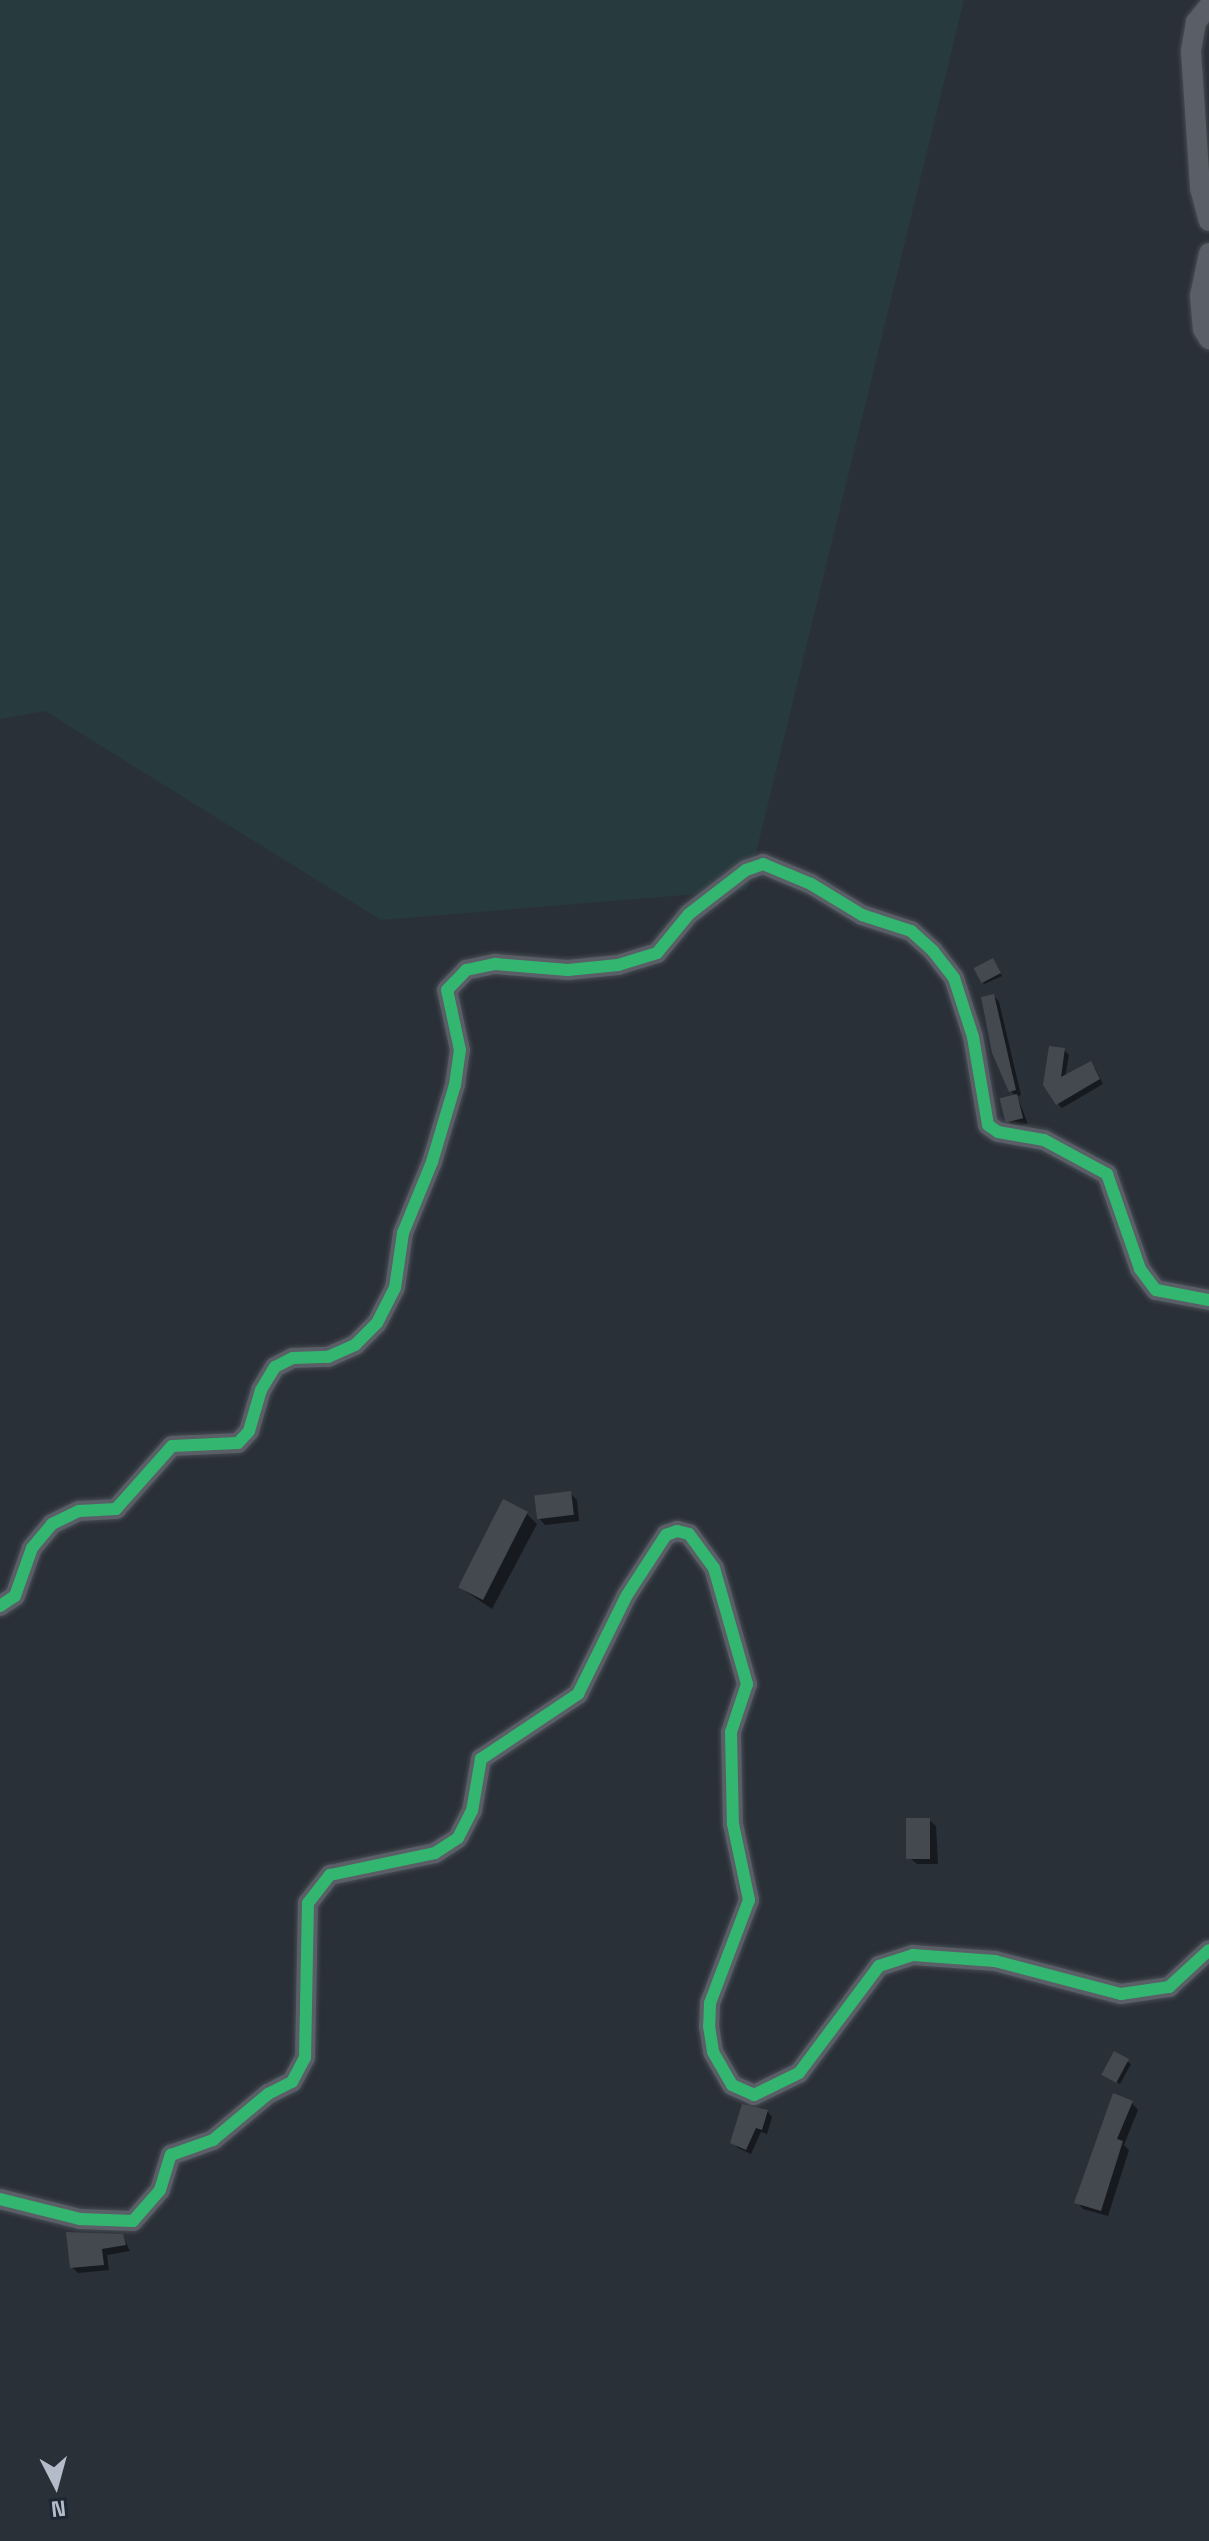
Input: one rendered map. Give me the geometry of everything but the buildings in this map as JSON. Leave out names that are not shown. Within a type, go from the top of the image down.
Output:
[{"type":"street","points":[[1209,6],[1196,22],[1191,51],[1200,188],[1209,221]]},
{"type":"street","points":[[1209,253],[1200,296],[1203,329],[1209,339]]},
{"type":"street","points":[[0,1606],[15,1596],[32,1548],[52,1524],[79,1511],[116,1509],[172,1446],[238,1443],[249,1431],[275,1367],[293,1358],[328,1357],[355,1345],[377,1323],[395,1288],[403,1233],[455,1085],[460,1050],[447,990],[466,970],[495,964],[568,970],[618,965],[657,953],[689,914],[746,870],[763,864],[811,884],[862,915],[911,931],[933,951],[954,978],[973,1037],[988,1125],[998,1132],[1044,1140],[1107,1174],[1140,1269],[1156,1290],[1209,1300]]},
{"type":"street","points":[[0,2199],[80,2219],[133,2221],[160,2190],[171,2155],[213,2140],[268,2094],[292,2082],[305,2058],[308,1903],[330,1875],[435,1853],[458,1838],[472,1811],[481,1759],[578,1694],[627,1595],[666,1535],[677,1531],[689,1534],[714,1568],[747,1684],[731,1732],[733,1824],[749,1900],[710,2003],[709,2026],[719,2070],[732,2085],[754,2095],[799,2073],[879,1966],[913,1955],[995,1961],[1121,1994],[1169,1987],[1209,1950]]},
{"type":"green space","points":[[0,0],[964,0],[747,890],[381,920],[45,711],[0,719]]},
{"type":"cycle path","points":[[0,1606],[15,1596],[32,1548],[52,1524],[79,1511],[116,1509],[172,1446],[238,1443],[249,1431],[261,1390],[275,1367],[293,1358],[328,1357],[355,1345],[377,1323],[395,1288],[403,1233],[432,1162],[455,1085],[460,1050],[447,990],[466,970],[495,964],[568,970],[618,965],[657,953],[689,914],[746,870],[763,864],[811,884],[862,915],[911,931],[933,951],[954,978],[973,1037],[988,1125],[998,1132],[1044,1140],[1107,1174],[1140,1269],[1156,1290],[1209,1300]]},
{"type":"cycle path","points":[[0,2199],[80,2219],[133,2221],[160,2190],[171,2155],[213,2140],[268,2094],[292,2082],[305,2058],[308,1903],[330,1875],[435,1853],[458,1838],[472,1811],[481,1759],[578,1694],[627,1595],[666,1535],[677,1531],[689,1534],[714,1568],[747,1684],[731,1732],[733,1824],[749,1900],[710,2003],[709,2026],[713,2052],[732,2085],[754,2095],[799,2073],[879,1966],[913,1955],[995,1961],[1121,1994],[1169,1987],[1209,1950]]}]
